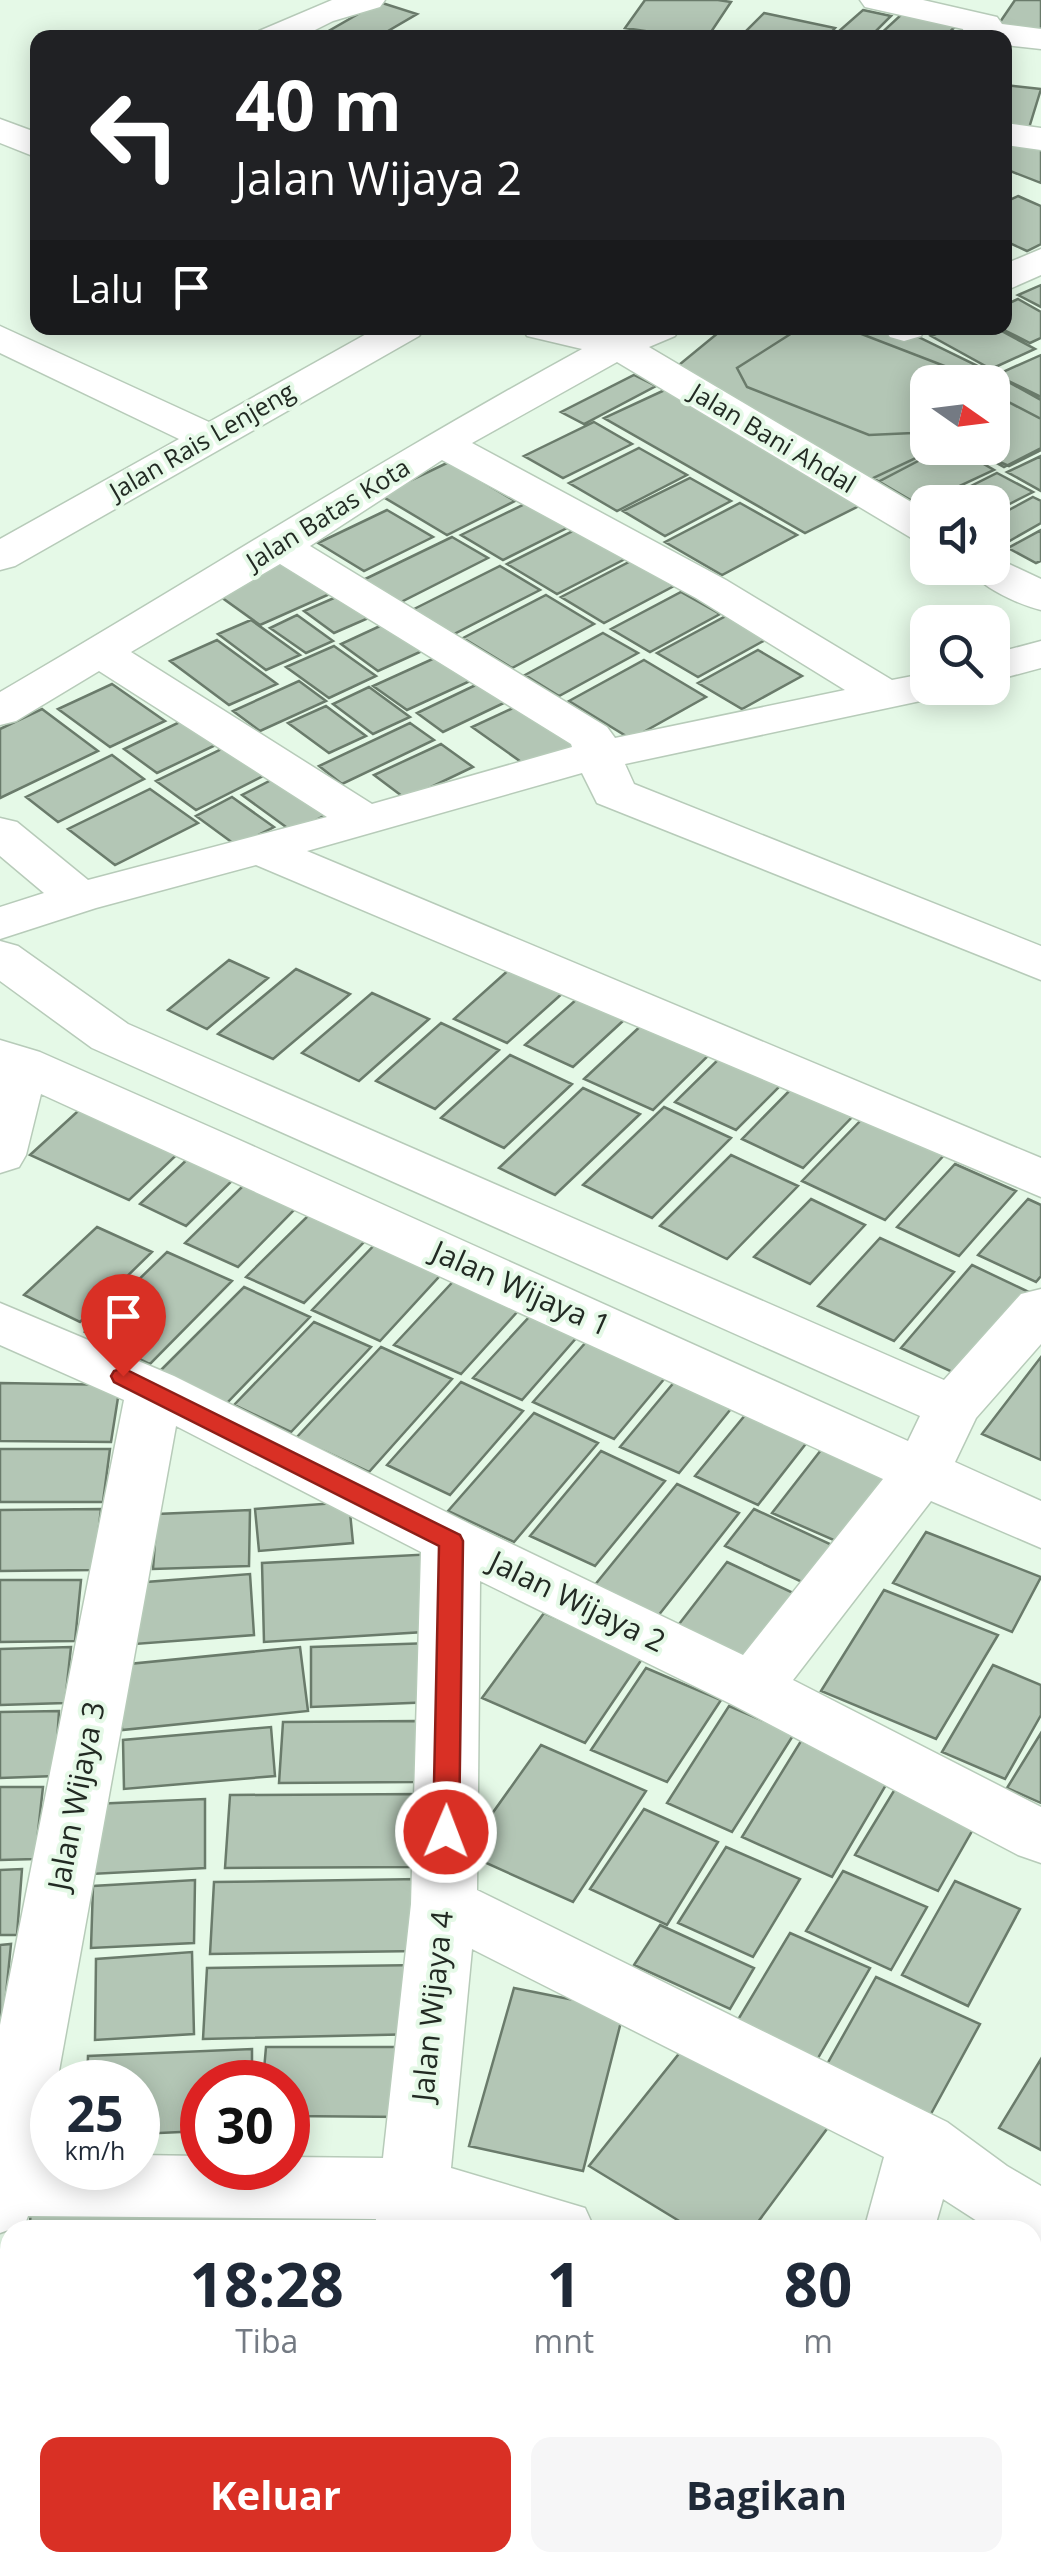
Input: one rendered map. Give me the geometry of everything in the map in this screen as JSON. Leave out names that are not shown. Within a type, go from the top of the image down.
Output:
[{"type":"street","points":[[282,0],[322,14]]},
{"type":"street","points":[[288,30],[322,14],[368,0]]},
{"type":"street","points":[[878,0],[1011,30]]},
{"type":"street","points":[[1012,30],[1041,38]]},
{"type":"street","points":[[0,130],[30,143]]},
{"type":"street","points":[[1012,135],[1041,139]]},
{"type":"street","points":[[1012,274],[1041,260]]},
{"type":"street","name":"Jalan Rais Lenjeng","points":[[0,557],[393,335]]},
{"type":"street","name":"Jalan Bani Ahdal","points":[[571,335],[618,346],[910,519]]},
{"type":"street","name":"Jalan Batas Kota","points":[[0,712],[280,546],[441,443],[645,335]]},
{"type":"street","points":[[0,338],[208,437]]},
{"type":"street","points":[[441,443],[908,692]]},
{"type":"street","points":[[280,546],[591,737],[614,792],[1041,964]]},
{"type":"street","points":[[1010,579],[1041,597]]},
{"type":"street","points":[[98,651],[366,821]]},
{"type":"street","points":[[1010,663],[1041,654]]},
{"type":"street","points":[[0,924],[79,897],[366,821],[549,766],[908,692]]},
{"type":"street","points":[[0,832],[79,897]]},
{"type":"street","points":[[260,849],[1041,1179]]},
{"type":"street","points":[[0,957],[110,1036],[953,1406]]},
{"type":"street","points":[[0,1155],[11,1060]]},
{"type":"street","name":"Jalan Wijaya 1","points":[[11,1060],[1041,1526]]},
{"type":"street","points":[[753,1687],[922,1471],[953,1406],[1041,1308]]},
{"type":"street","name":"Jalan Wijaya 2","points":[[0,1323],[154,1390],[451,1541],[753,1687],[1041,1837]]},
{"type":"street","name":"Jalan Wijaya 3","points":[[2,2194],[154,1390]]},
{"type":"street","name":"Jalan Wijaya 4","points":[[412,2209],[444,1904],[451,1541]]},
{"type":"street","points":[[444,1904],[922,2143],[982,2188],[1032,2218]]},
{"type":"street","points":[[901,2220],[922,2143]]},
{"type":"street","points":[[2,2194],[412,2209],[490,2220]]},
{"type":"building","points":[[645,0],[731,2],[712,30],[625,28]]},
{"type":"building","points":[[1015,0],[1041,0],[1041,30],[998,25]]},
{"type":"building","points":[[379,2],[417,14],[390,30],[330,30]]},
{"type":"building","points":[[863,10],[891,16],[877,30],[840,30]]},
{"type":"building","points":[[764,13],[835,28],[833,30],[747,30]]},
{"type":"building","points":[[903,13],[956,26],[952,30],[885,30]]},
{"type":"building","points":[[1012,86],[1041,89],[1029,128],[1012,126]]},
{"type":"building","points":[[1012,143],[1041,145],[1041,183],[1012,172]]},
{"type":"building","points":[[1018,196],[1041,206],[1041,244],[1027,251],[1012,244],[1012,199]]},
{"type":"building","points":[[1041,285],[1041,307],[1018,295]]},
{"type":"building","points":[[1018,299],[1041,312],[1041,338],[1030,343],[1012,334],[1012,302]]},
{"type":"building","points":[[715,335],[914,335],[976,365],[910,365],[910,465],[872,485],[674,369]]},
{"type":"building","points":[[789,335],[864,335],[942,365],[910,365],[910,433],[869,435],[747,387],[737,368]]},
{"type":"building","points":[[1009,335],[1035,349],[1000,365],[984,365],[931,336]]},
{"type":"building","points":[[1041,355],[1041,400],[1010,383],[1010,369]]},
{"type":"building","points":[[634,375],[656,386],[584,424],[561,412]]},
{"type":"building","points":[[1010,382],[1041,397],[1041,450],[1009,466]]},
{"type":"building","points":[[669,388],[869,501],[805,533],[604,418]]},
{"type":"building","points":[[1010,403],[1041,419],[1041,448],[1010,464]]},
{"type":"building","points":[[594,422],[632,444],[563,478],[524,456]]},
{"type":"building","points":[[639,448],[687,475],[617,511],[569,483]]},
{"type":"building","points":[[1041,456],[1041,491],[1007,472]]},
{"type":"building","points":[[910,461],[910,465],[985,465],[994,470],[962,485],[910,485],[910,500],[873,478]]},
{"type":"building","points":[[449,462],[515,501],[447,535],[380,495]]},
{"type":"building","points":[[997,473],[1033,492],[1010,504],[1010,485],[973,485]]},
{"type":"building","points":[[690,478],[731,501],[665,536],[623,511]]},
{"type":"building","points":[[1033,497],[1041,501],[1041,523],[1010,541],[1010,509]]},
{"type":"building","points":[[529,502],[571,526],[503,560],[461,535]]},
{"type":"building","points":[[740,503],[797,535],[722,575],[665,542]]},
{"type":"building","points":[[387,510],[433,537],[364,571],[318,543]]},
{"type":"building","points":[[577,529],[627,558],[557,594],[507,564]]},
{"type":"building","points":[[1041,530],[1041,561],[1036,563],[1010,547]]},
{"type":"building","points":[[452,537],[488,558],[395,605],[359,582]]},
{"type":"building","points":[[286,561],[332,593],[260,625],[214,592]]},
{"type":"building","points":[[631,561],[674,586],[604,623],[561,597]]},
{"type":"building","points":[[500,566],[540,590],[452,635],[412,610]]},
{"type":"building","points":[[350,591],[380,613],[334,633],[304,611]]},
{"type":"building","points":[[681,592],[720,614],[650,652],[611,629]]},
{"type":"building","points":[[546,595],[594,624],[512,668],[463,638]]},
{"type":"building","points":[[297,615],[333,641],[306,653],[270,628]]},
{"type":"building","points":[[726,616],[767,639],[698,677],[657,653]]},
{"type":"building","points":[[251,620],[300,655],[266,670],[218,634]]},
{"type":"building","points":[[393,620],[431,647],[378,671],[341,644]]},
{"type":"building","points":[[603,633],[638,653],[559,696],[525,675]]},
{"type":"building","points":[[217,640],[277,684],[229,705],[170,661]]},
{"type":"building","points":[[334,646],[376,676],[329,698],[286,667]]},
{"type":"building","points":[[758,650],[802,676],[742,709],[698,683]]},
{"type":"building","points":[[448,652],[481,676],[407,710],[373,686]]},
{"type":"building","points":[[644,660],[706,697],[631,739],[569,701]]},
{"type":"building","points":[[299,681],[326,701],[260,731],[233,711]]},
{"type":"building","points":[[482,682],[508,701],[443,732],[417,713]]},
{"type":"building","points":[[112,684],[165,721],[110,747],[58,709]]},
{"type":"building","points":[[369,687],[410,717],[373,734],[333,704]]},
{"type":"building","points":[[524,703],[582,744],[531,769],[472,727]]},
{"type":"building","points":[[326,706],[366,736],[329,753],[288,723]]},
{"type":"building","points":[[42,709],[98,751],[0,798],[0,729]]},
{"type":"building","points":[[188,718],[222,742],[157,773],[124,749]]},
{"type":"building","points":[[410,723],[434,740],[342,784],[319,766]]},
{"type":"building","points":[[236,742],[275,770],[196,810],[156,781]]},
{"type":"building","points":[[441,744],[473,767],[406,799],[374,775]]},
{"type":"building","points":[[112,755],[144,779],[58,822],[26,797]]},
{"type":"building","points":[[283,774],[335,810],[293,832],[242,795]]},
{"type":"building","points":[[150,789],[198,823],[115,865],[68,829]]},
{"type":"building","points":[[232,797],[274,827],[237,846],[196,816]]},
{"type":"building","points":[[229,960],[268,978],[207,1029],[168,1010]]},
{"type":"building","points":[[512,967],[565,991],[507,1043],[454,1019]]},
{"type":"building","points":[[296,969],[350,994],[273,1059],[218,1034]]},
{"type":"building","points":[[372,993],[429,1019],[359,1081],[302,1053]]},
{"type":"building","points":[[577,999],[624,1020],[573,1067],[525,1045]]},
{"type":"building","points":[[647,1020],[714,1050],[653,1110],[584,1079]]},
{"type":"building","points":[[441,1023],[499,1050],[435,1109],[376,1081]]},
{"type":"building","points":[[730,1048],[791,1075],[736,1130],[675,1102]]},
{"type":"building","points":[[510,1055],[572,1084],[504,1148],[441,1118]]},
{"type":"building","points":[[795,1085],[857,1112],[803,1168],[742,1139]]},
{"type":"building","points":[[583,1088],[640,1114],[555,1195],[499,1168]]},
{"type":"building","points":[[89,1101],[187,1145],[129,1200],[30,1155]]},
{"type":"building","points":[[664,1107],[731,1138],[652,1218],[583,1185]]},
{"type":"building","points":[[865,1116],[946,1153],[885,1220],[802,1181]]},
{"type":"building","points":[[195,1152],[241,1172],[186,1226],[140,1204]]},
{"type":"building","points":[[731,1155],[798,1186],[727,1259],[660,1226]]},
{"type":"building","points":[[955,1164],[1016,1191],[959,1256],[897,1227]]},
{"type":"building","points":[[246,1183],[298,1206],[238,1267],[185,1243]]},
{"type":"building","points":[[811,1199],[865,1225],[810,1284],[754,1257]]},
{"type":"building","points":[[1028,1199],[1041,1205],[1041,1276],[1036,1282],[978,1255]]},
{"type":"building","points":[[316,1208],[373,1233],[304,1303],[246,1277]]},
{"type":"building","points":[[97,1227],[152,1252],[80,1322],[24,1295]]},
{"type":"building","points":[[382,1237],[448,1267],[380,1341],[312,1310]]},
{"type":"building","points":[[880,1238],[954,1272],[894,1341],[818,1306]]},
{"type":"building","points":[[167,1252],[232,1281],[150,1364],[85,1332]]},
{"type":"building","points":[[972,1265],[1033,1294],[963,1377],[901,1348]]},
{"type":"building","points":[[462,1272],[527,1301],[461,1374],[394,1345]]},
{"type":"building","points":[[244,1287],[310,1317],[225,1405],[158,1373]]},
{"type":"building","points":[[530,1316],[578,1336],[522,1400],[473,1378]]},
{"type":"building","points":[[314,1322],[371,1347],[291,1432],[234,1405]]},
{"type":"building","points":[[595,1332],[675,1366],[614,1439],[533,1402]]},
{"type":"building","points":[[381,1347],[452,1379],[369,1472],[296,1438]]},
{"type":"building","points":[[1041,1357],[1041,1460],[982,1434]]},
{"type":"building","points":[[686,1368],[743,1394],[679,1473],[620,1447]]},
{"type":"building","points":[[461,1382],[523,1411],[450,1495],[387,1465]]},
{"type":"building","points":[[0,1383],[120,1385],[111,1442],[0,1441]]},
{"type":"building","points":[[534,1413],[598,1443],[514,1542],[448,1511]]},
{"type":"building","points":[[746,1414],[808,1441],[758,1505],[695,1476]]},
{"type":"building","points":[[0,1449],[110,1449],[103,1502],[0,1502]]},
{"type":"building","points":[[821,1450],[892,1481],[845,1545],[772,1513]]},
{"type":"building","points":[[601,1451],[665,1481],[595,1566],[530,1536]]},
{"type":"building","points":[[677,1484],[739,1513],[658,1616],[594,1586]]},
{"type":"building","points":[[349,1502],[353,1543],[259,1551],[255,1509]]},
{"type":"building","points":[[101,1509],[94,1570],[0,1571],[0,1510]]},
{"type":"building","points":[[754,1509],[845,1551],[817,1589],[725,1546]]},
{"type":"building","points":[[250,1510],[249,1566],[153,1569],[157,1514]]},
{"type":"building","points":[[926,1532],[1041,1577],[1012,1632],[893,1583]]},
{"type":"building","points":[[435,1554],[440,1631],[264,1642],[262,1563]]},
{"type":"building","points":[[727,1562],[804,1598],[754,1665],[676,1628]]},
{"type":"building","points":[[250,1574],[254,1635],[135,1644],[133,1583]]},
{"type":"building","points":[[0,1580],[81,1580],[75,1641],[0,1642]]},
{"type":"building","points":[[884,1590],[998,1635],[936,1739],[821,1691]]},
{"type":"building","points":[[544,1613],[644,1656],[585,1743],[482,1698]]},
{"type":"building","points":[[432,1643],[434,1702],[311,1707],[311,1647]]},
{"type":"building","points":[[71,1647],[65,1703],[0,1705],[0,1649]]},
{"type":"building","points":[[300,1647],[308,1711],[122,1730],[119,1665]]},
{"type":"building","points":[[993,1665],[1041,1685],[1041,1715],[1005,1779],[942,1752]]},
{"type":"building","points":[[646,1668],[721,1700],[667,1782],[591,1750]]},
{"type":"building","points":[[729,1706],[794,1734],[732,1832],[667,1803]]},
{"type":"building","points":[[59,1711],[55,1776],[0,1778],[0,1712]]},
{"type":"building","points":[[417,1721],[415,1782],[279,1783],[283,1722]]},
{"type":"building","points":[[271,1727],[275,1776],[124,1789],[123,1740]]},
{"type":"building","points":[[1041,1733],[1041,1803],[1007,1788]]},
{"type":"building","points":[[801,1741],[890,1778],[832,1877],[742,1837]]},
{"type":"building","points":[[541,1745],[646,1791],[573,1902],[464,1853]]},
{"type":"building","points":[[0,1787],[43,1787],[35,1859],[0,1860]]},
{"type":"building","points":[[895,1789],[976,1824],[938,1891],[855,1855]]},
{"type":"building","points":[[423,1794],[422,1867],[225,1868],[230,1795]]},
{"type":"building","points":[[205,1799],[205,1868],[91,1874],[93,1804]]},
{"type":"building","points":[[644,1809],[718,1842],[667,1925],[590,1889]]},
{"type":"building","points":[[726,1847],[800,1879],[753,1957],[678,1923]]},
{"type":"building","points":[[22,1869],[17,1935],[0,1935],[0,1870]]},
{"type":"building","points":[[843,1871],[927,1907],[891,1970],[806,1931]]},
{"type":"building","points":[[420,1879],[419,1951],[210,1954],[214,1882]]},
{"type":"building","points":[[195,1880],[194,1943],[91,1948],[93,1886]]},
{"type":"building","points":[[955,1881],[1020,1909],[968,2006],[902,1975]]},
{"type":"building","points":[[660,1925],[754,1968],[730,2009],[634,1965]]},
{"type":"building","points":[[790,1933],[870,1968],[814,2065],[733,2028]]},
{"type":"building","points":[[11,1944],[2,2036],[0,2036],[0,1945]]},
{"type":"building","points":[[192,1952],[194,2034],[95,2040],[96,1959]]},
{"type":"building","points":[[421,1965],[421,2034],[203,2039],[207,1968]]},
{"type":"building","points":[[876,1977],[980,2024],[926,2123],[821,2075]]},
{"type":"building","points":[[514,1988],[624,2010],[583,2171],[469,2146]]},
{"type":"building","points":[[694,2035],[835,2118],[759,2220],[678,2220],[589,2166]]},
{"type":"building","points":[[266,2047],[408,2047],[405,2117],[310,2116],[310,2060],[265,2060]]},
{"type":"building","points":[[252,2049],[252,2060],[180,2060],[180,2132],[160,2133],[160,2060],[88,2060],[88,2056]]},
{"type":"building","points":[[1041,2059],[1041,2150],[999,2128]]},
{"type":"building","points":[[33,2194],[393,2196],[392,2220],[30,2220]]},
{"type":"route","points":[[123,1376],[451,1541],[446,1832]]}]
